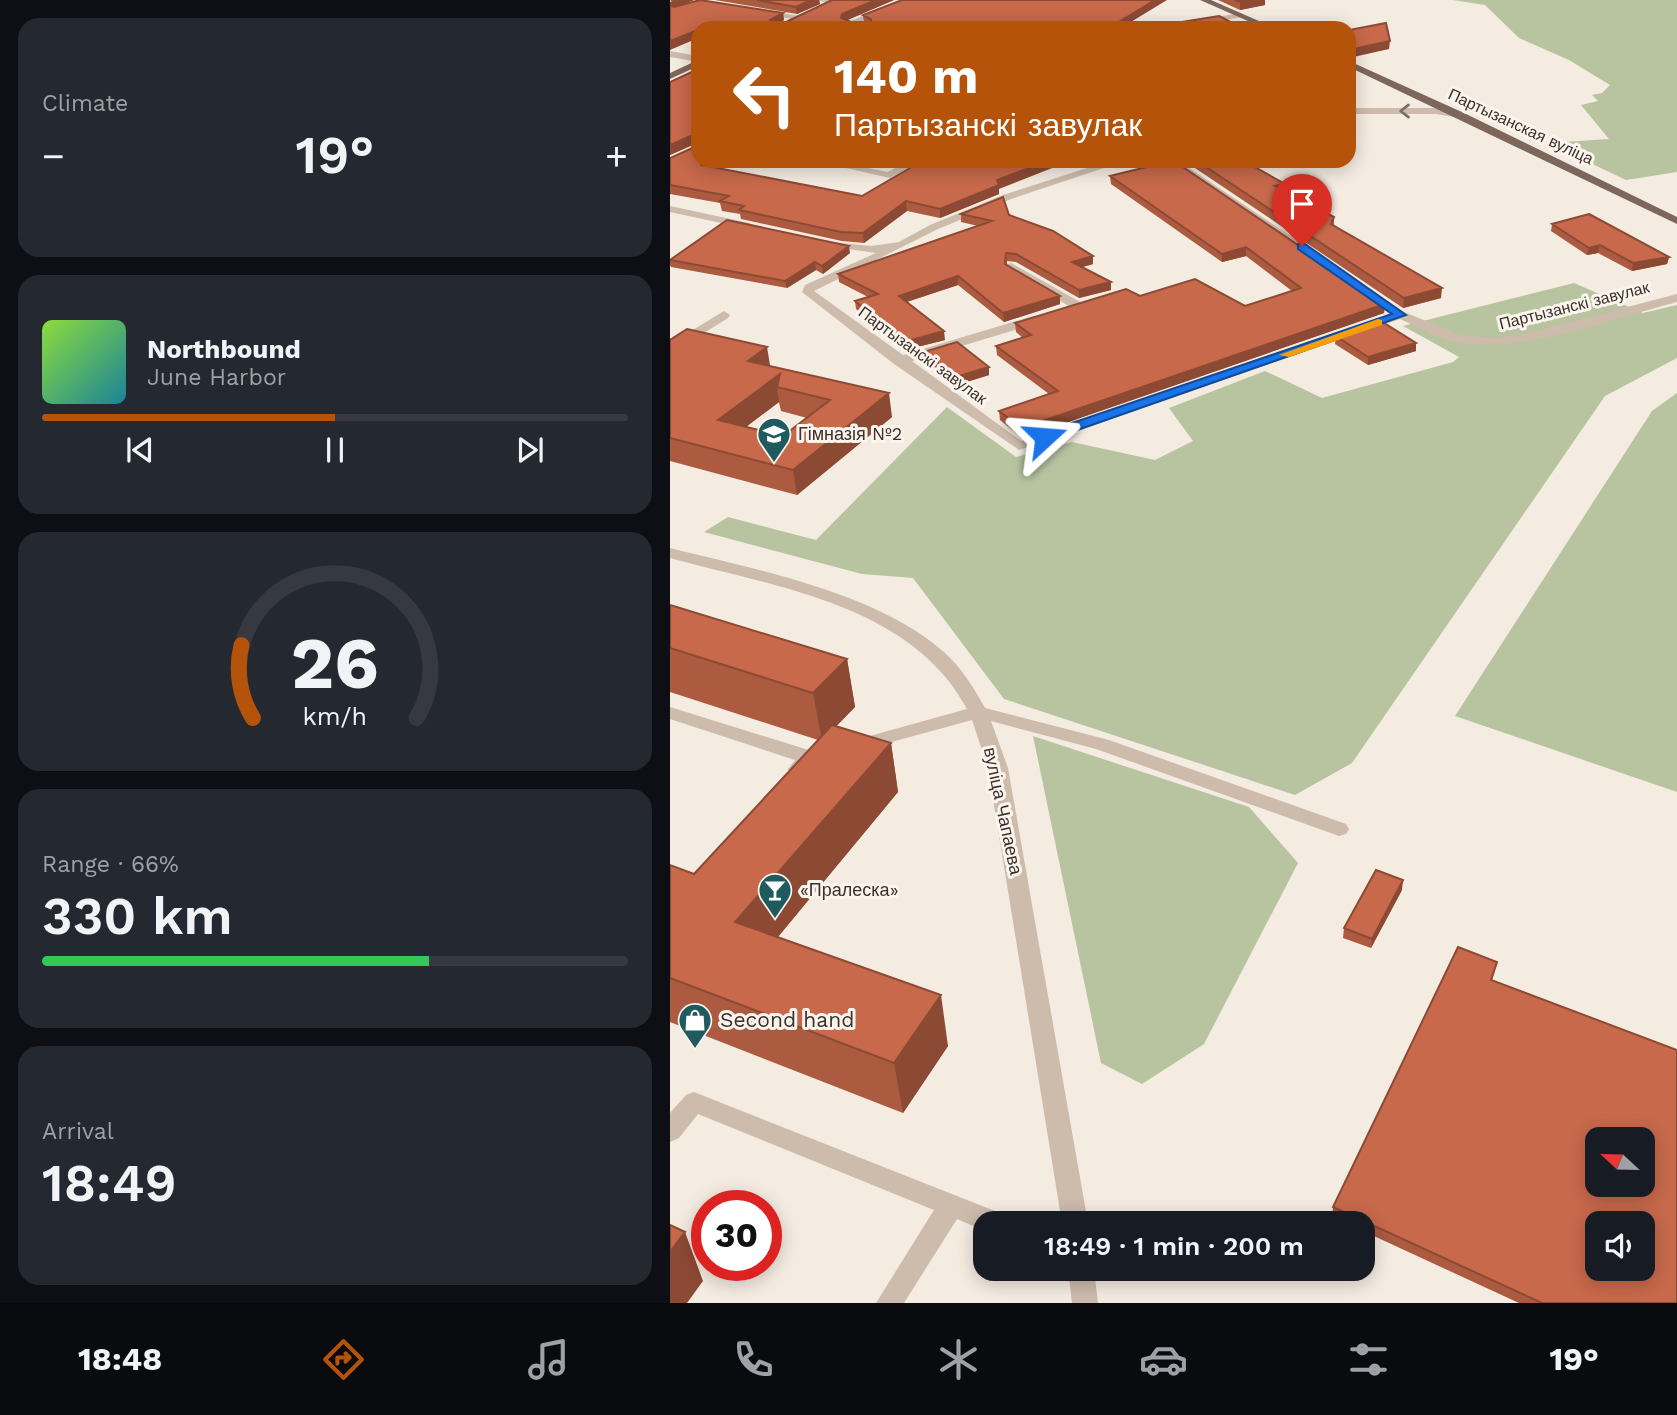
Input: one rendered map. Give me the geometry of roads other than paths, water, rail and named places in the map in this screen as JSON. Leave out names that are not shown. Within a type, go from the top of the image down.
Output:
[{"type":"main road","points":[[1204,0],[1254,21]]},
{"type":"main road","points":[[793,21],[838,1]]},
{"type":"main road","points":[[670,76],[691,65]]},
{"type":"main road","name":"Партызанская вуліца","points":[[1356,67],[1462,115],[1677,221]]},
{"type":"street","points":[[819,0],[838,1]]},
{"type":"street","points":[[856,21],[910,1],[904,0]]},
{"type":"street","points":[[746,10],[800,18]]},
{"type":"street","points":[[1204,21],[1240,15]]},
{"type":"street","points":[[670,54],[691,59]]},
{"type":"street","points":[[1356,111],[1436,111],[1462,115]]},
{"type":"street","points":[[852,168],[890,176],[903,168]]},
{"type":"street","points":[[842,247],[855,266],[934,227],[1007,197],[1098,168]]},
{"type":"street","name":"Партызанскі завулак","points":[[1182,168],[1400,315],[1456,338],[1492,342],[1520,340],[1677,298]]},
{"type":"street","points":[[670,209],[763,229]]},
{"type":"street","points":[[816,241],[871,250],[902,245]]},
{"type":"street","name":"Партызанскі завулак","points":[[855,266],[809,288],[808,292],[1019,446],[1400,315]]},
{"type":"street","points":[[899,361],[1084,304],[1011,267]]},
{"type":"street","points":[[670,350],[724,315]]},
{"type":"street","name":"вуліца Чапаева","points":[[670,553],[837,602],[893,626],[918,641],[955,674],[978,712],[998,768],[1073,1211]]},
{"type":"street","points":[[780,788],[823,754],[978,712],[1102,744],[1339,829]]},
{"type":"street","points":[[670,713],[823,754]]},
{"type":"street","points":[[670,1131],[694,1102],[973,1214]]},
{"type":"street","points":[[889,1303],[951,1206]]},
{"type":"street","points":[[1082,1281],[1085,1303]]},
{"type":"place","name":"Гімназія №2","points":[[774,464]]},
{"type":"place","name":"«Пралеска»","points":[[775,920]]},
{"type":"place","name":"Second hand","points":[[695,1050]]}]
